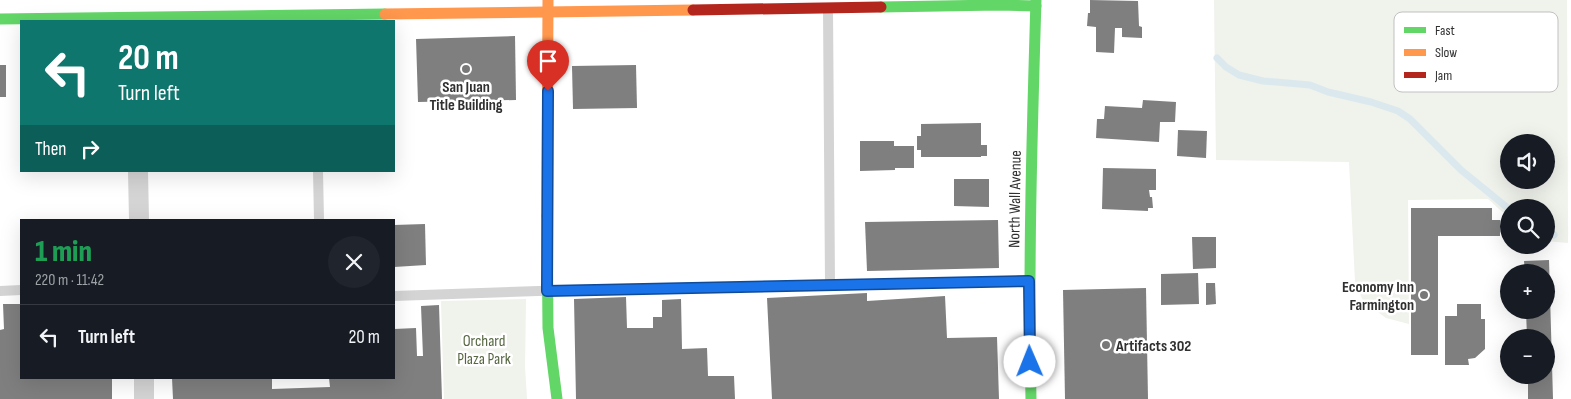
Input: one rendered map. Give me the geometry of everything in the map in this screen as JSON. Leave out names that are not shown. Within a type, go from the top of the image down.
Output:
[{"type":"street","points":[[548,0],[547,291],[548,328],[557,399]]},
{"type":"street","points":[[0,19],[133,13],[549,12],[828,4],[999,5],[1036,3]]},
{"type":"street","name":"North Wall Avenue","points":[[1031,399],[1029,281],[1036,3]]},
{"type":"street","points":[[138,172],[139,219]]},
{"type":"street","points":[[542,372],[548,328]]},
{"type":"street","points":[[144,379],[144,399]]},
{"type":"lane","points":[[828,4],[830,284]]},
{"type":"lane","points":[[318,172],[319,219]]},
{"type":"lane","points":[[395,296],[830,284],[1029,281]]},
{"type":"lane","points":[[0,291],[20,290]]},
{"type":"green space","points":[[1214,0],[1567,0],[1568,243],[1555,242],[1555,199],[1500,199],[1500,210],[1488,199],[1408,200],[1409,324],[1386,318],[1363,301],[1355,281],[1349,162],[1216,160]]},
{"type":"green space","name":"Orchard Plaza Park","points":[[526,299],[525,367],[527,399],[444,399],[441,301]]},
{"type":"building","points":[[1090,0],[1138,1],[1139,26],[1142,27],[1142,38],[1122,37],[1122,28],[1115,28],[1114,53],[1096,52],[1096,27],[1087,26]]},
{"type":"building","name":"San Juan Title Building","points":[[515,36],[516,100],[418,102],[416,39]]},
{"type":"building","points":[[0,65],[6,65],[6,97],[0,97]]},
{"type":"building","points":[[636,65],[637,108],[573,109],[572,66]]},
{"type":"building","points":[[1143,100],[1176,102],[1175,122],[1160,122],[1159,142],[1096,138],[1097,119],[1104,119],[1105,106],[1142,108]]},
{"type":"building","points":[[981,123],[981,145],[987,145],[987,156],[921,157],[921,150],[917,150],[917,136],[921,136],[921,124]]},
{"type":"building","points":[[1178,130],[1207,131],[1206,158],[1177,156]]},
{"type":"building","points":[[860,141],[894,141],[894,146],[914,146],[914,168],[860,171]]},
{"type":"building","points":[[1103,168],[1156,169],[1156,190],[1149,190],[1153,208],[1148,208],[1148,211],[1102,209]]},
{"type":"building","points":[[954,179],[989,179],[989,207],[954,206]]},
{"type":"building","name":"Economy Inn Farmington","points":[[1411,208],[1492,208],[1492,220],[1500,220],[1500,236],[1438,236],[1438,355],[1411,355]]},
{"type":"building","points":[[998,220],[999,268],[867,271],[865,222]]},
{"type":"building","points":[[425,224],[426,265],[395,267],[395,225]]},
{"type":"building","points":[[1192,237],[1216,237],[1216,268],[1193,269]]},
{"type":"building","points":[[1549,260],[1549,264],[1524,264],[1524,261]]},
{"type":"building","points":[[1198,273],[1199,304],[1161,305],[1161,274]]},
{"type":"building","points":[[1206,283],[1215,283],[1216,304],[1206,305]]},
{"type":"building","name":"Artifacts 302","points":[[1146,288],[1148,399],[1065,399],[1063,290]]},
{"type":"building","points":[[867,293],[867,301],[945,296],[947,338],[997,337],[999,399],[772,399],[767,298]]},
{"type":"building","points":[[626,297],[627,328],[653,328],[653,317],[662,317],[662,300],[681,299],[682,349],[707,348],[708,376],[734,376],[735,399],[576,399],[574,299]]},
{"type":"building","points":[[3,304],[20,304],[20,379],[112,379],[112,399],[0,399],[0,330],[4,329]]},
{"type":"building","points":[[1457,304],[1481,304],[1481,319],[1485,319],[1485,349],[1475,358],[1468,359],[1469,365],[1445,365],[1445,316],[1457,316]]},
{"type":"building","points":[[439,305],[442,399],[173,399],[172,379],[272,379],[272,389],[330,387],[329,379],[395,379],[395,329],[416,328],[417,356],[423,356],[421,306]]},
{"type":"building","points":[[1526,319],[1551,319],[1551,329],[1527,329]]},
{"type":"building","points":[[1528,384],[1553,384],[1553,399],[1528,399]]},
{"type":"waterway","points":[[1217,58],[1226,67],[1239,75],[1263,81],[1310,85],[1328,92],[1371,102],[1398,111],[1410,119],[1461,170],[1500,202]]},
{"type":"traffic: fast","points":[[1031,399],[1030,249],[1036,0]]},
{"type":"traffic: fast","points":[[881,7],[1036,6]]},
{"type":"traffic: fast","points":[[0,19],[385,14]]},
{"type":"traffic: fast","points":[[547,216],[548,328],[557,399]]},
{"type":"traffic: slow","points":[[547,216],[548,0]]},
{"type":"traffic: slow","points":[[385,14],[693,10]]},
{"type":"traffic: jam","points":[[693,10],[881,7]]},
{"type":"place","name":"San Juan Title Building","points":[[466,69]]},
{"type":"place","name":"Economy Inn Farmington","points":[[1424,295]]},
{"type":"place","name":"Artifacts 302","points":[[1106,345]]},
{"type":"route","points":[[548,91],[547,291],[1004,280],[1029,281],[1030,362]]}]
